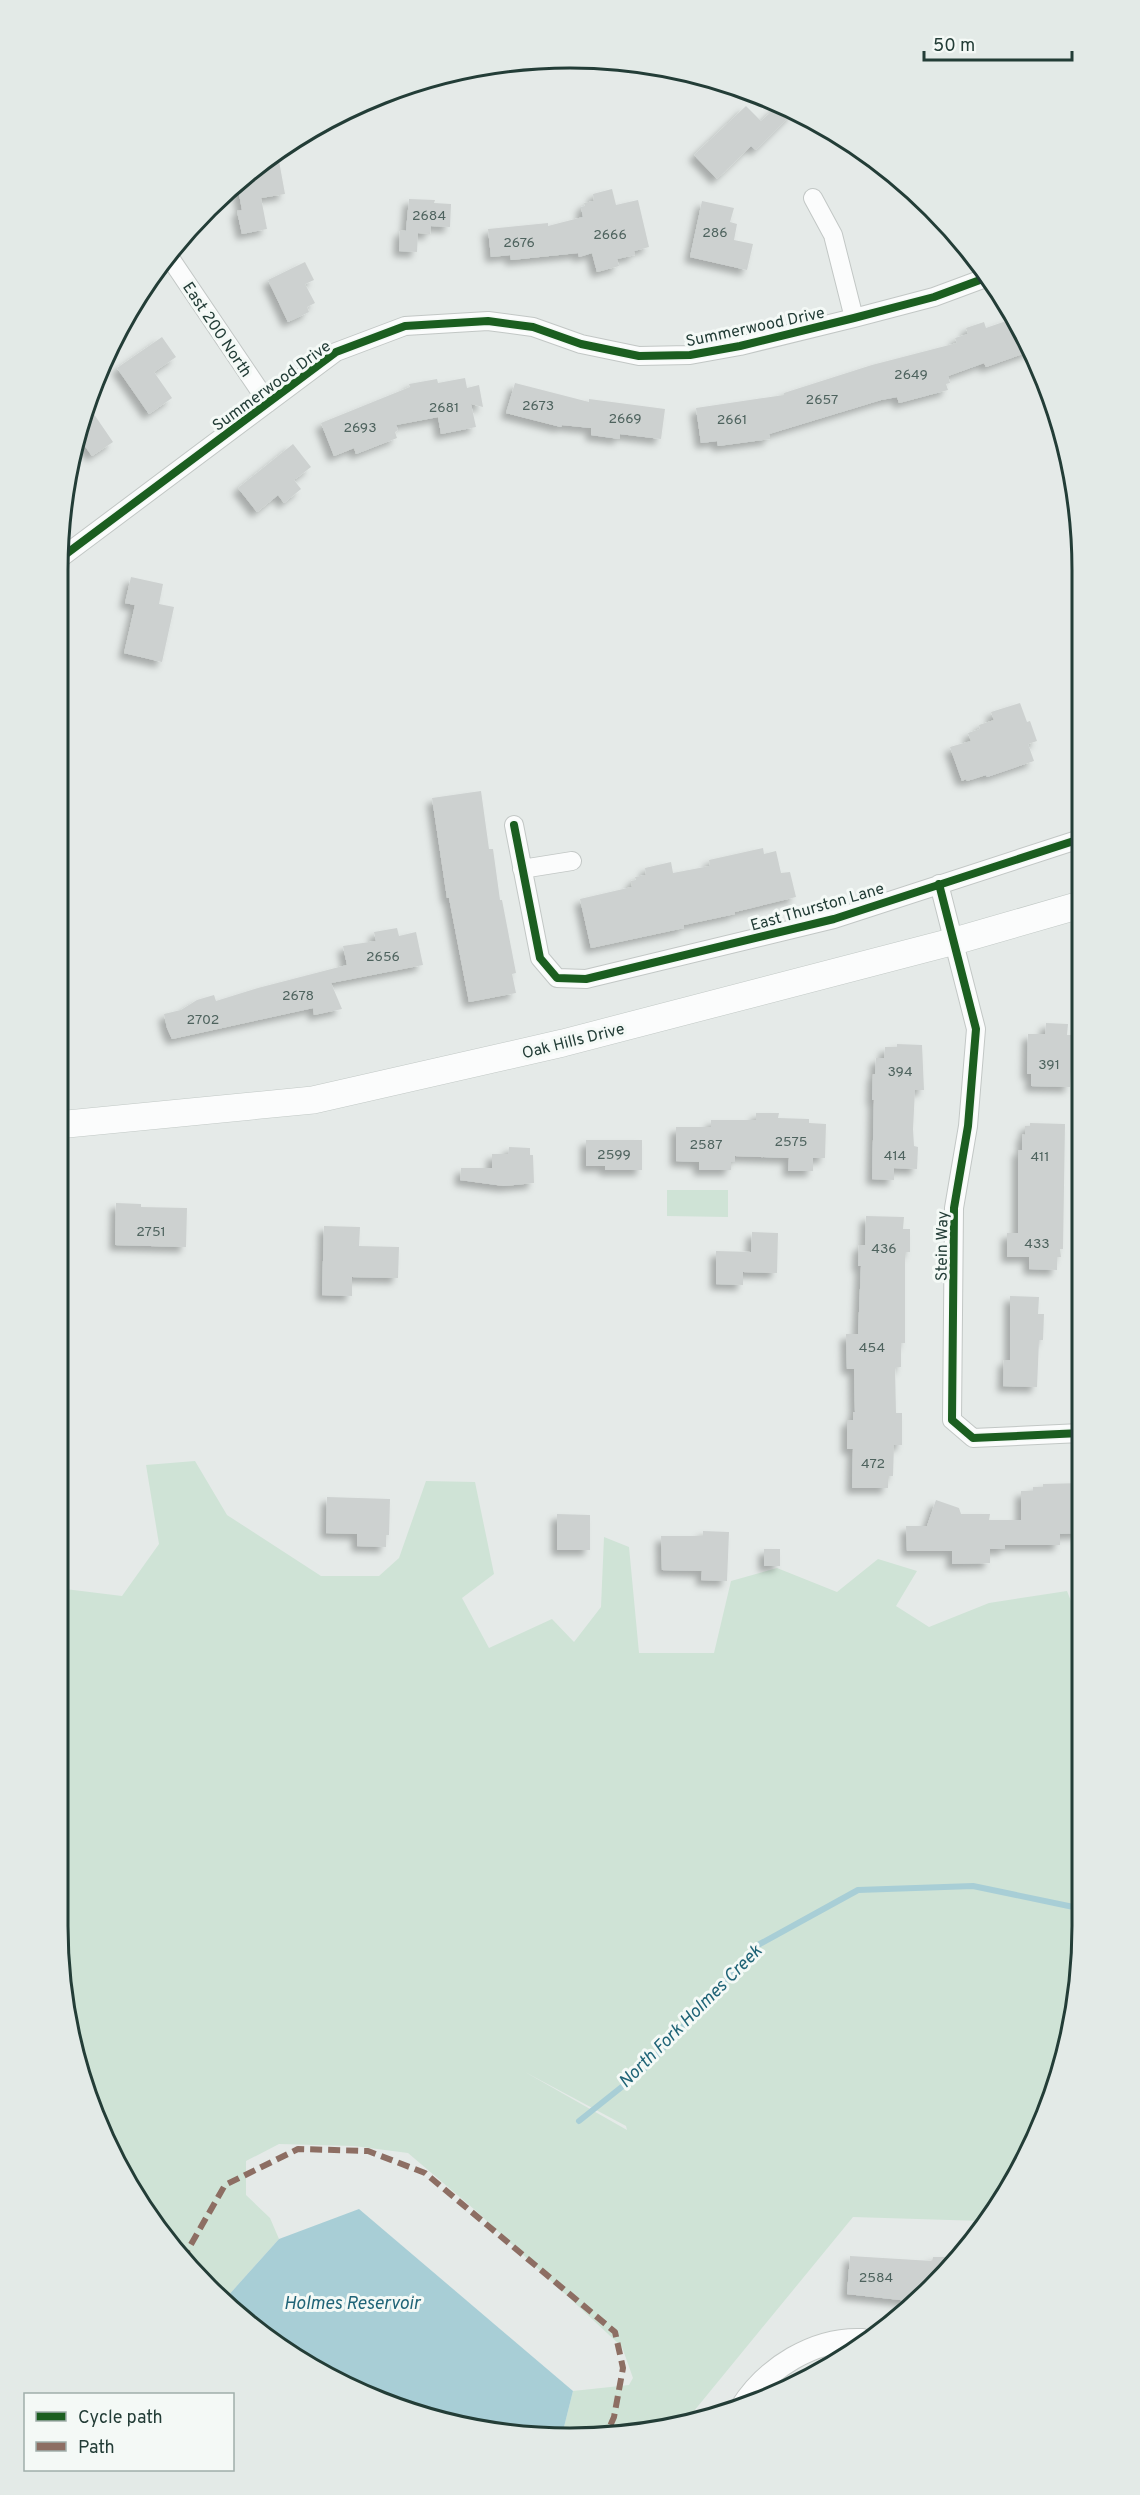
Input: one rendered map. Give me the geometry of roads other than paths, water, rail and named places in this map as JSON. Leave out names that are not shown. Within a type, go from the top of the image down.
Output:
[{"type":"main road","name":"Oak Hills Drive","points":[[68,1124],[313,1100],[563,1043],[955,941],[1072,907]]},
{"type":"street","points":[[813,198],[833,235],[854,318]]},
{"type":"street","name":"East 200 North","points":[[173,262],[268,403]]},
{"type":"street","name":"Summerwood Drive","points":[[69,552],[336,352],[405,326],[488,321],[533,327],[581,344],[639,356],[690,355],[740,346],[854,318],[934,297],[980,280]]},
{"type":"street","points":[[514,825],[522,868],[572,861]]},
{"type":"street","name":"East Thurston Lane","points":[[522,868],[540,958],[557,978],[586,979],[822,922],[1072,842]]},
{"type":"street","name":"Stein Way","points":[[939,884],[976,1029],[968,1126],[954,1208],[952,1420],[973,1438],[1072,1433]]},
{"type":"street","points":[[752,2393],[779,2366],[819,2346],[851,2342]]},
{"type":"water","name":"Holmes Reservoir","points":[[359,2209],[573,2391],[564,2428],[472,2418],[408,2401],[348,2376],[291,2343],[264,2324],[230,2294],[279,2239]]},
{"type":"waterway","name":"North Fork Holmes Creek","points":[[579,2121],[643,2070],[758,1945],[858,1890],[973,1886],[1072,1907]]}]
